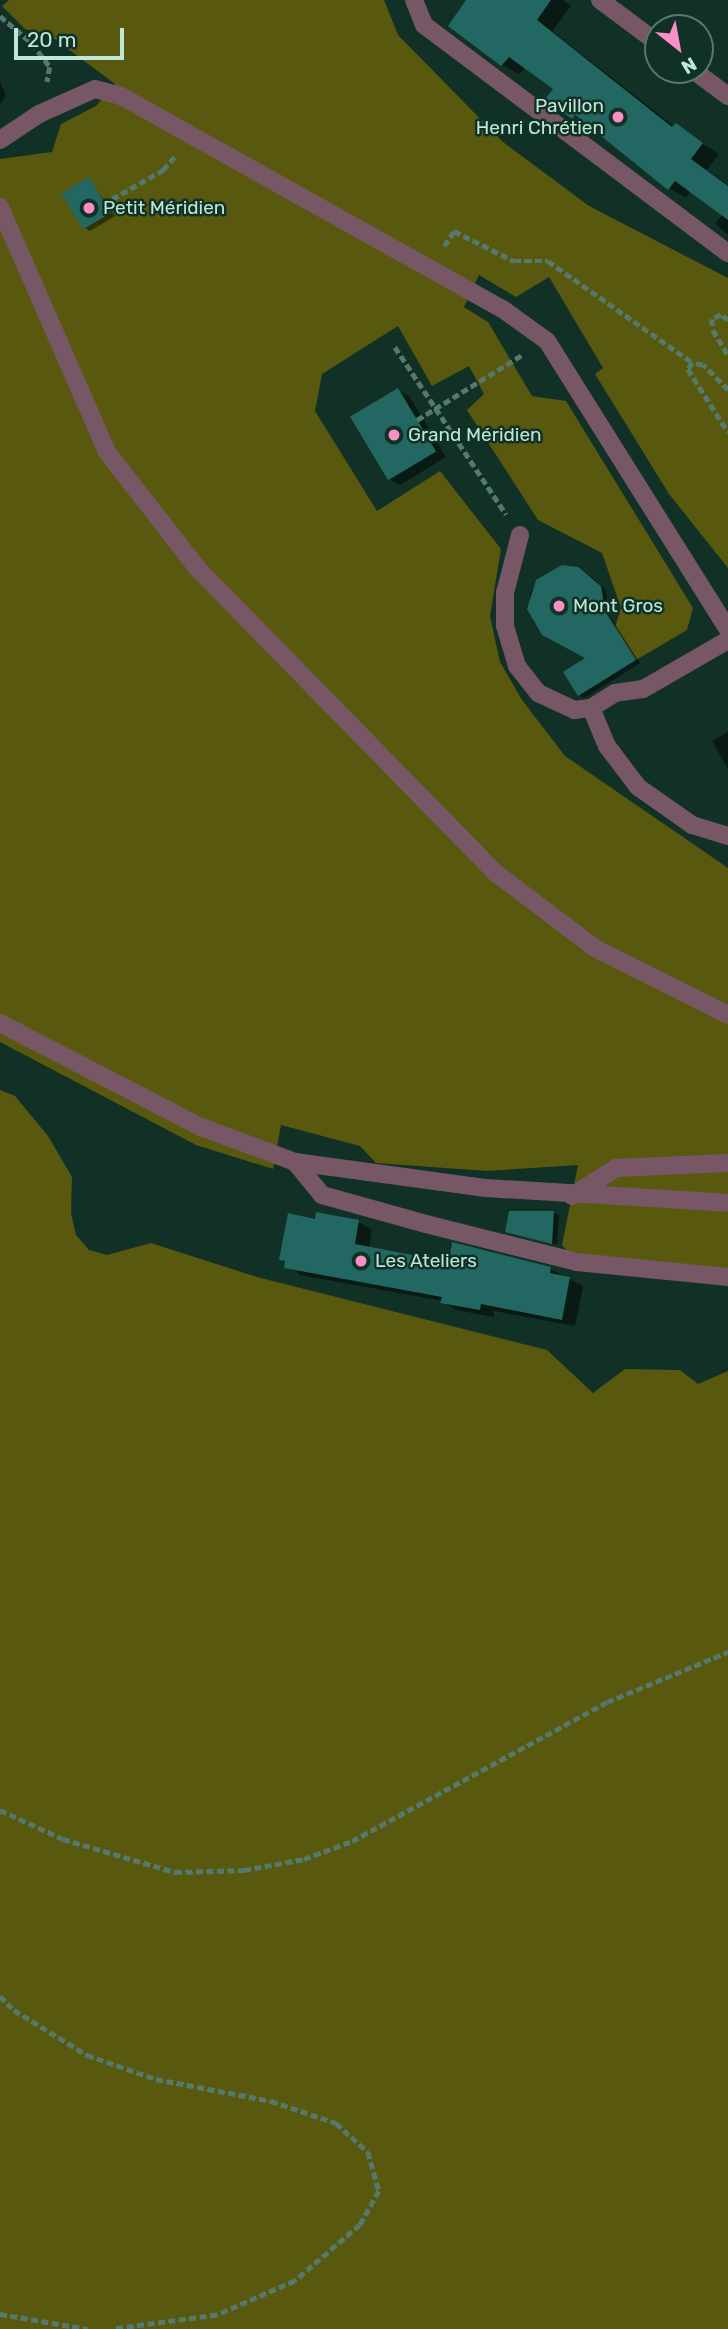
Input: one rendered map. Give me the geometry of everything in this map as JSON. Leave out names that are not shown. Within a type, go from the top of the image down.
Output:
[{"type":"lane","points":[[414,0],[424,24],[728,253]]},
{"type":"lane","points":[[600,0],[644,33]]},
{"type":"lane","points":[[712,84],[728,96]]},
{"type":"lane","points":[[0,140],[40,114],[95,89],[121,96],[430,267],[547,341],[728,630]]},
{"type":"lane","points":[[0,207],[107,452],[199,570],[497,874],[595,948],[728,1014]]},
{"type":"lane","points":[[520,535],[505,593],[505,626],[517,666],[538,693],[574,710],[591,708],[615,692],[643,689],[728,640]]},
{"type":"lane","points":[[591,708],[607,746],[638,787],[692,825],[728,836]]},
{"type":"lane","points":[[0,1023],[201,1127],[295,1162],[572,1196],[728,1202]]},
{"type":"lane","points":[[295,1162],[322,1195],[426,1224],[577,1262],[728,1277]]},
{"type":"lane","points":[[572,1196],[616,1168],[728,1163]]},
{"type":"path","points":[[0,16],[32,43],[50,67],[40,114]]},
{"type":"path","points":[[112,199],[163,170],[179,153]]},
{"type":"path","points":[[430,267],[454,232],[514,261],[548,261],[693,363],[703,365],[728,390]]},
{"type":"path","points":[[728,320],[721,316],[712,319],[713,330],[728,355]]},
{"type":"path","points":[[395,347],[520,535]]},
{"type":"path","points":[[417,420],[510,361]]},
{"type":"path","points":[[693,363],[689,376],[728,432]]},
{"type":"path","points":[[0,1810],[62,1839],[174,1871],[244,1870],[304,1859],[352,1841],[607,1702],[728,1652]]},
{"type":"path","points":[[0,1996],[13,2010],[87,2055],[156,2079],[271,2101],[336,2123],[368,2152],[379,2191],[360,2225],[295,2281],[217,2315],[114,2329]]},
{"type":"path","points":[[0,2314],[88,2329]]},
{"type":"shaded area","points":[[9,0],[384,0],[398,35],[503,142],[589,206],[728,278],[728,568],[669,494],[595,374],[603,368],[549,277],[516,297],[479,275],[464,307],[488,322],[532,396],[566,401],[693,608],[687,630],[636,660],[615,627],[621,608],[602,553],[538,520],[467,410],[484,394],[469,366],[432,386],[398,326],[322,374],[315,411],[377,511],[440,471],[501,549],[490,616],[500,662],[522,700],[565,756],[728,868],[728,1277],[577,1262],[562,1245],[578,1165],[487,1171],[376,1163],[360,1146],[281,1125],[273,1169],[196,1145],[0,1042],[0,159],[52,152],[61,124],[96,106],[115,84],[52,37],[25,29],[2,6]]},
{"type":"shaded area","points":[[0,1090],[15,1096],[48,1136],[72,1177],[71,1213],[76,1235],[89,1250],[107,1255],[151,1243],[257,1277],[547,1350],[593,1393],[625,1369],[680,1370],[698,1384],[728,1371],[728,2329],[0,2329]]},
{"type":"building","name":"Pavillon Henri Chrétien","points":[[466,0],[551,0],[537,20],[672,127],[676,123],[703,143],[691,159],[728,186],[728,220],[675,181],[668,190],[575,115],[572,119],[545,99],[553,89],[509,57],[501,66],[448,26]]},
{"type":"building","name":"Petit Méridien","points":[[89,177],[111,213],[83,229],[62,193]]},
{"type":"building","name":"Grand Méridien","points":[[398,388],[436,451],[388,480],[350,417]]},
{"type":"building","points":[[562,565],[578,567],[601,586],[605,611],[636,660],[578,696],[563,672],[585,658],[542,635],[527,609],[536,580]]},
{"type":"building","points":[[509,1211],[554,1211],[552,1244],[505,1232]]},
{"type":"building","name":"Les Ateliers","points":[[316,1212],[359,1220],[355,1244],[449,1262],[452,1242],[551,1267],[550,1273],[570,1277],[562,1320],[481,1304],[480,1310],[440,1303],[442,1297],[284,1268],[285,1261],[279,1260],[288,1213],[315,1219]]},
{"type":"place","name":"Pavillon Henri Chrétien","points":[[618,117]]},
{"type":"place","name":"Petit Méridien","points":[[89,208]]},
{"type":"place","name":"Grand Méridien","points":[[394,435]]},
{"type":"place","name":"Mont Gros","points":[[559,606]]},
{"type":"place","name":"Les Ateliers","points":[[361,1261]]}]
